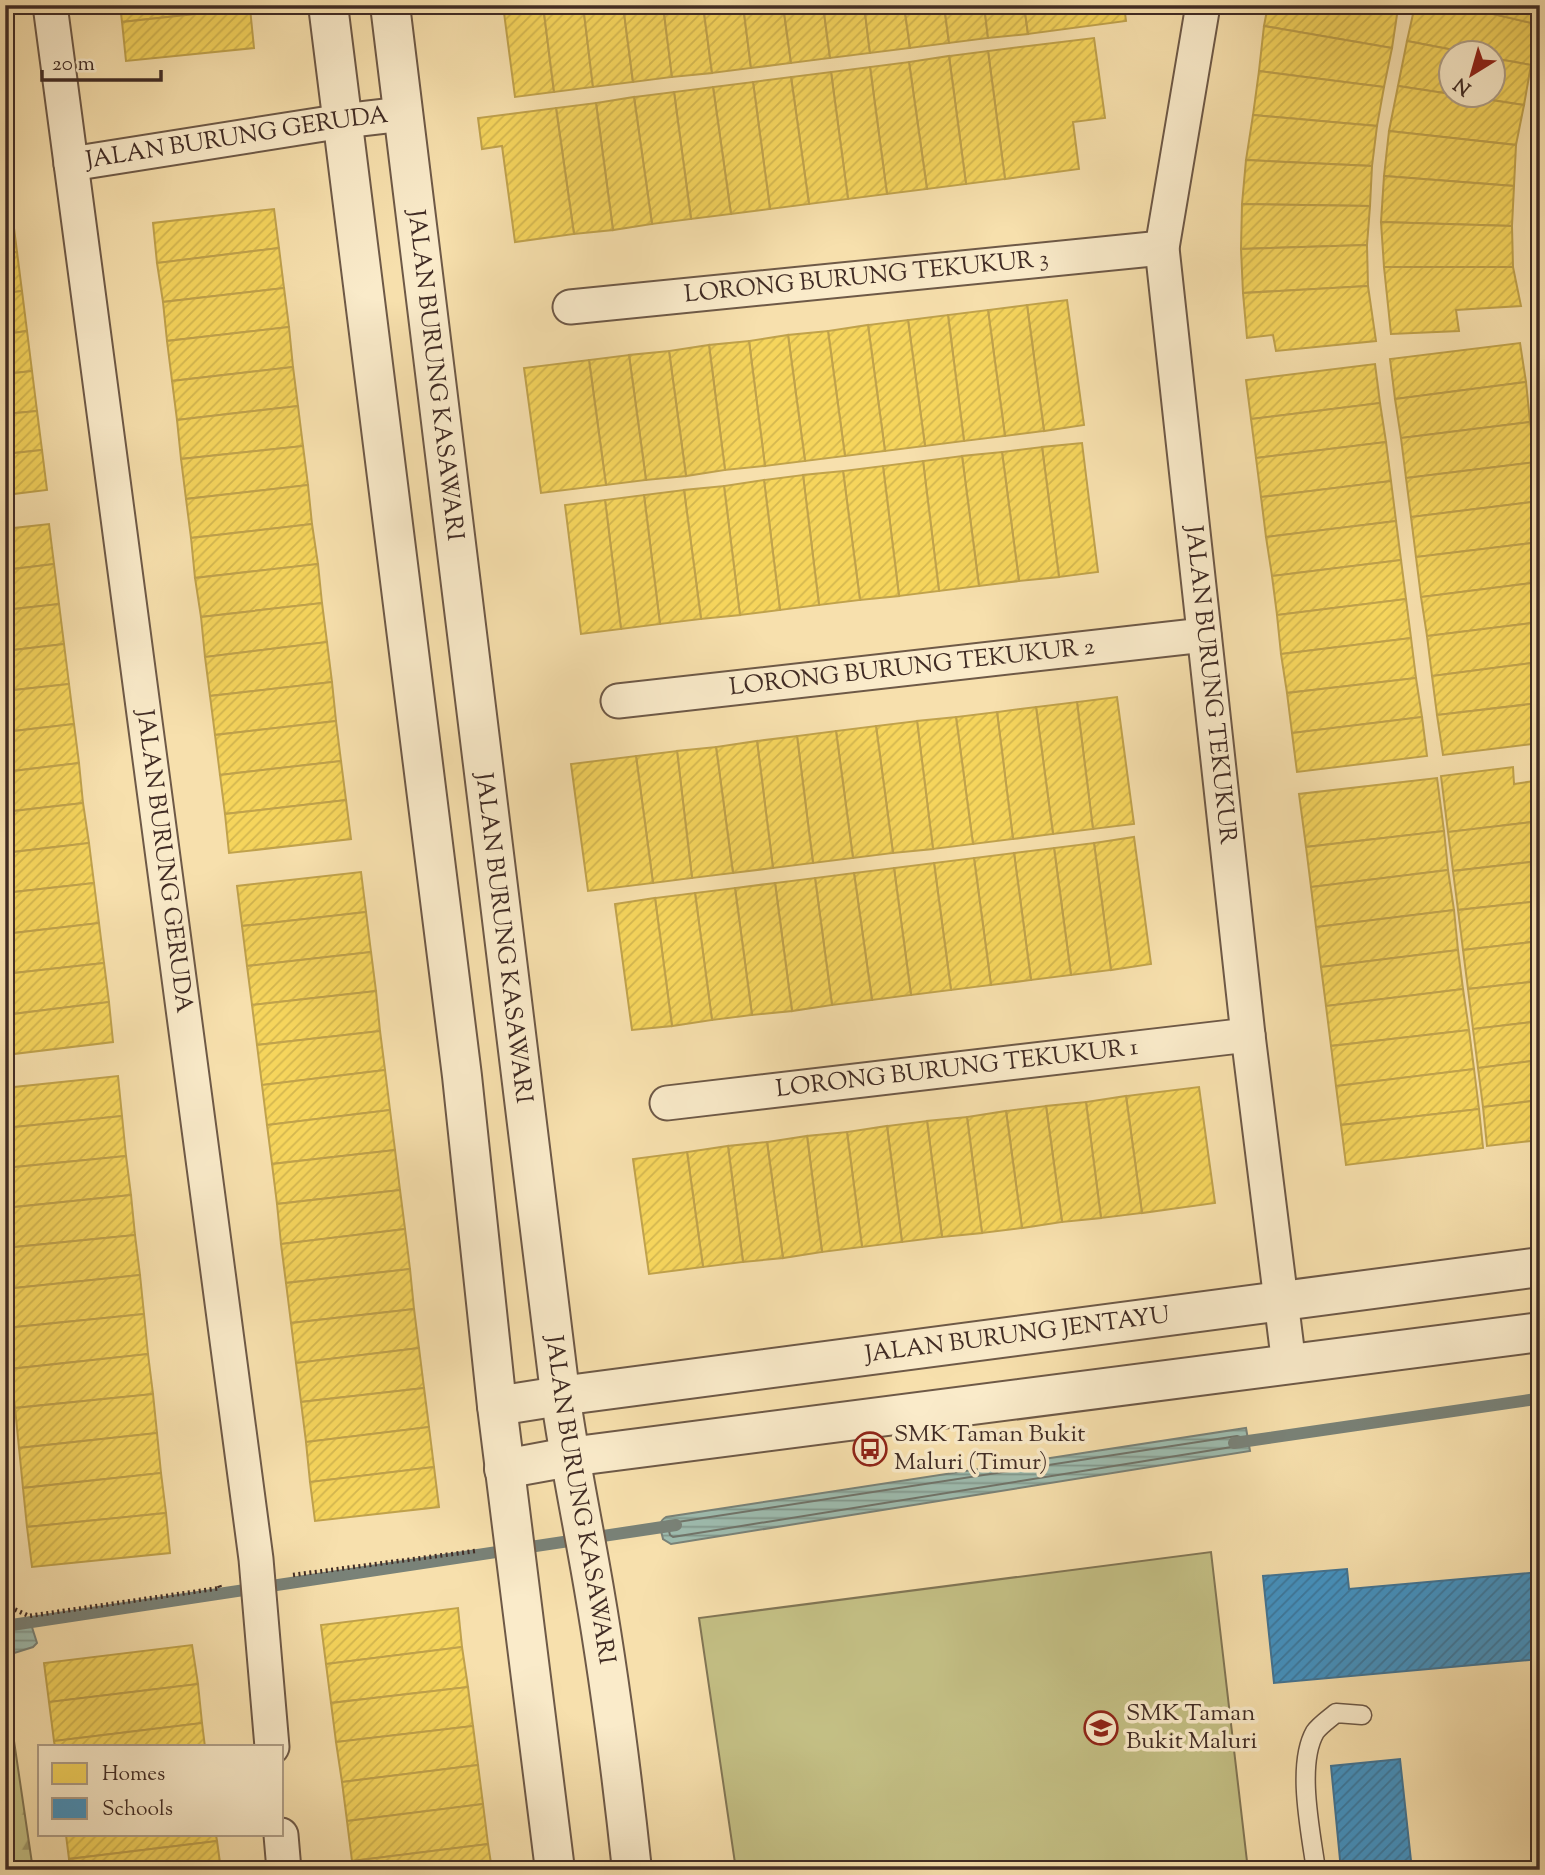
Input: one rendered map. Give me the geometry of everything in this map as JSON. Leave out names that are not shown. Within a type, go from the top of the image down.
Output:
[{"type":"street","name":"JALAN BURUNG GERUDA","points":[[50,5],[256,1559],[272,1745]]},
{"type":"street","points":[[328,5],[463,1076],[496,1406],[555,1870]]},
{"type":"street","name":"JALAN BURUNG KASAWARI","points":[[390,5],[561,1396],[620,1756],[632,1870]]},
{"type":"street","name":"JALAN BURUNG TEKUKUR","points":[[1203,5],[1162,248],[1248,1035],[1289,1365]]},
{"type":"street","name":"JALAN BURUNG GERUDA","points":[[71,164],[403,114]]},
{"type":"street","name":"LORONG BURUNG TEKUKUR 3","points":[[570,307],[1162,248]]},
{"type":"street","name":"LORONG BURUNG TEKUKUR 2","points":[[618,701],[1204,635]]},
{"type":"street","name":"LORONG BURUNG TEKUKUR 1","points":[[667,1103],[1248,1035]]},
{"type":"street","name":"JALAN BURUNG JENTAYU","points":[[496,1406],[1540,1267]]},
{"type":"street","points":[[504,1469],[569,1457],[1540,1332]]},
{"type":"street","points":[[281,1836],[284,1870]]},
{"type":"lane","points":[[1317,1870],[1306,1796],[1307,1749],[1316,1730],[1336,1713],[1362,1715]]},
{"type":"green space","points":[[1211,1552],[1248,1870],[736,1870],[699,1618]]},
{"type":"green space","points":[[5,1739],[14,1741],[33,1870],[5,1870]]},
{"type":"water","points":[[1246,1428],[1250,1451],[671,1544],[663,1539],[661,1529],[661,1521],[666,1517]]},
{"type":"water","points":[[24,1619],[31,1624],[37,1643],[33,1647],[5,1656],[5,1623]]},
{"type":"building: Homes","points":[[120,5],[250,5],[250,8],[122,22]]},
{"type":"building: Homes","points":[[503,5],[543,5],[554,92],[515,97]]},
{"type":"building: Homes","points":[[543,5],[583,5],[593,87],[554,92]]},
{"type":"building: Homes","points":[[583,5],[623,5],[633,82],[593,87]]},
{"type":"building: Homes","points":[[623,5],[663,5],[672,77],[633,82]]},
{"type":"building: Homes","points":[[663,5],[703,5],[712,73],[672,77]]},
{"type":"building: Homes","points":[[703,5],[743,5],[751,68],[712,73]]},
{"type":"building: Homes","points":[[743,5],[783,5],[791,63],[751,68]]},
{"type":"building: Homes","points":[[783,5],[823,5],[830,58],[791,63]]},
{"type":"building: Homes","points":[[823,5],[864,5],[870,53],[830,58]]},
{"type":"building: Homes","points":[[864,5],[904,5],[910,48],[870,53]]},
{"type":"building: Homes","points":[[904,5],[944,5],[949,43],[910,48]]},
{"type":"building: Homes","points":[[944,5],[984,5],[988,38],[949,43]]},
{"type":"building: Homes","points":[[984,5],[1024,5],[1028,34],[988,38]]},
{"type":"building: Homes","points":[[1024,5],[1124,5],[1126,21],[1028,34]]},
{"type":"building: Homes","points":[[1268,5],[1383,5],[1398,8],[1392,48],[1264,26]]},
{"type":"building: Homes","points":[[1415,5],[1455,5],[1540,25],[1531,65],[1506,61],[1506,38],[1436,38],[1436,47],[1407,41]]},
{"type":"building: Homes","points":[[1455,5],[1540,5],[1540,25]]},
{"type":"building: Homes","points":[[250,8],[254,48],[126,61],[122,22]]},
{"type":"building: Homes","points":[[1264,26],[1392,48],[1384,87],[1259,71]]},
{"type":"building: Homes","points":[[1094,38],[1105,118],[1073,122],[1079,169],[1005,179],[988,51]]},
{"type":"building: Homes","points":[[1407,41],[1436,47],[1436,92],[1398,86]]},
{"type":"building: Homes","points":[[988,51],[1005,179],[966,184],[949,56]]},
{"type":"building: Homes","points":[[949,56],[966,184],[927,189],[909,62]]},
{"type":"building: Homes","points":[[1506,61],[1531,65],[1524,105],[1506,102]]},
{"type":"building: Homes","points":[[909,62],[927,189],[887,194],[870,67]]},
{"type":"building: Homes","points":[[870,67],[887,194],[848,199],[831,72]]},
{"type":"building: Homes","points":[[1259,71],[1384,87],[1377,126],[1253,115]]},
{"type":"building: Homes","points":[[831,72],[848,199],[809,204],[791,77]]},
{"type":"building: Homes","points":[[791,77],[809,204],[770,209],[753,82]]},
{"type":"building: Homes","points":[[753,82],[770,209],[731,214],[713,87]]},
{"type":"building: Homes","points":[[1398,86],[1436,92],[1436,108],[1506,108],[1506,102],[1524,105],[1516,145],[1389,131]]},
{"type":"building: Homes","points":[[713,87],[731,214],[691,219],[674,92]]},
{"type":"building: Homes","points":[[674,92],[691,219],[652,224],[634,97]]},
{"type":"building: Homes","points":[[634,97],[652,224],[613,230],[596,103]]},
{"type":"building: Homes","points":[[596,103],[613,230],[574,234],[556,108]]},
{"type":"building: Homes","points":[[556,108],[574,234],[515,242],[502,146],[482,149],[478,118]]},
{"type":"building: Homes","points":[[1253,115],[1377,126],[1372,166],[1246,160]]},
{"type":"building: Homes","points":[[1389,131],[1516,145],[1514,186],[1384,176]]},
{"type":"building: Homes","points":[[1246,160],[1372,166],[1370,206],[1242,204]]},
{"type":"building: Homes","points":[[5,173],[12,212],[5,213]]},
{"type":"building: Homes","points":[[1384,176],[1514,186],[1512,226],[1381,222]]},
{"type":"building: Homes","points":[[1242,204],[1370,206],[1367,245],[1241,249]]},
{"type":"building: Homes","points":[[274,209],[279,248],[157,263],[153,223]]},
{"type":"building: Homes","points":[[12,212],[17,252],[5,253],[5,213]]},
{"type":"building: Homes","points":[[1381,222],[1512,226],[1513,267],[1384,267]]},
{"type":"building: Homes","points":[[1367,245],[1368,286],[1243,293],[1241,249]]},
{"type":"building: Homes","points":[[279,248],[284,288],[163,302],[157,263]]},
{"type":"building: Homes","points":[[17,252],[22,291],[5,293],[5,253]]},
{"type":"building: Homes","points":[[1384,267],[1513,267],[1521,306],[1456,310],[1459,331],[1391,334]]},
{"type":"building: Homes","points":[[1368,286],[1376,341],[1276,351],[1273,335],[1247,338],[1243,293]]},
{"type":"building: Homes","points":[[284,288],[289,327],[167,341],[163,302]]},
{"type":"building: Homes","points":[[22,291],[27,331],[5,334],[5,293]]},
{"type":"building: Homes","points":[[1067,300],[1084,425],[1044,431],[1027,305]]},
{"type":"building: Homes","points":[[1027,305],[1044,431],[1005,436],[988,310]]},
{"type":"building: Homes","points":[[988,310],[1005,436],[964,441],[948,315]]},
{"type":"building: Homes","points":[[948,315],[964,441],[925,446],[908,320]]},
{"type":"building: Homes","points":[[908,320],[925,446],[885,451],[868,325]]},
{"type":"building: Homes","points":[[868,325],[885,451],[845,456],[828,331]]},
{"type":"building: Homes","points":[[289,327],[293,367],[172,381],[167,341]]},
{"type":"building: Homes","points":[[27,331],[32,371],[5,374],[5,334]]},
{"type":"building: Homes","points":[[828,331],[845,456],[805,461],[788,335]]},
{"type":"building: Homes","points":[[788,335],[805,461],[765,466],[749,341]]},
{"type":"building: Homes","points":[[749,341],[765,466],[725,470],[709,345]]},
{"type":"building: Homes","points":[[1520,343],[1526,382],[1395,399],[1390,359]]},
{"type":"building: Homes","points":[[709,345],[725,470],[686,476],[669,351]]},
{"type":"building: Homes","points":[[669,351],[686,476],[646,480],[629,355]]},
{"type":"building: Homes","points":[[629,355],[646,480],[606,485],[589,360]]},
{"type":"building: Homes","points":[[589,360],[606,485],[541,493],[524,368]]},
{"type":"building: Homes","points":[[1375,364],[1380,403],[1251,419],[1246,380]]},
{"type":"building: Homes","points":[[293,367],[298,406],[177,420],[172,381]]},
{"type":"building: Homes","points":[[32,371],[37,411],[5,414],[5,374]]},
{"type":"building: Homes","points":[[1526,382],[1530,422],[1401,438],[1395,399]]},
{"type":"building: Homes","points":[[1380,403],[1386,442],[1256,458],[1251,419]]},
{"type":"building: Homes","points":[[298,406],[303,446],[181,459],[177,420]]},
{"type":"building: Homes","points":[[37,411],[42,450],[5,454],[5,414]]},
{"type":"building: Homes","points":[[1530,422],[1536,462],[1406,478],[1401,438]]},
{"type":"building: Homes","points":[[1386,442],[1391,481],[1261,497],[1256,458]]},
{"type":"building: Homes","points":[[1082,443],[1098,572],[1059,577],[1042,447]]},
{"type":"building: Homes","points":[[303,446],[308,485],[186,499],[181,459]]},
{"type":"building: Homes","points":[[1042,447],[1059,577],[1019,581],[1002,452]]},
{"type":"building: Homes","points":[[42,450],[47,490],[5,495],[5,454]]},
{"type":"building: Homes","points":[[1002,452],[1019,581],[979,586],[962,456]]},
{"type":"building: Homes","points":[[962,456],[979,586],[939,591],[923,461]]},
{"type":"building: Homes","points":[[923,461],[939,591],[899,596],[883,466]]},
{"type":"building: Homes","points":[[1536,462],[1540,501],[1411,517],[1406,478]]},
{"type":"building: Homes","points":[[883,466],[899,596],[860,600],[843,471]]},
{"type":"building: Homes","points":[[843,471],[860,600],[819,605],[803,475]]},
{"type":"building: Homes","points":[[803,475],[819,605],[780,610],[764,480]]},
{"type":"building: Homes","points":[[764,480],[780,610],[740,615],[724,486]]},
{"type":"building: Homes","points":[[1391,481],[1396,521],[1266,537],[1261,497]]},
{"type":"building: Homes","points":[[308,485],[312,524],[191,538],[186,499]]},
{"type":"building: Homes","points":[[724,486],[740,615],[701,619],[684,490]]},
{"type":"building: Homes","points":[[684,490],[701,619],[660,624],[644,495]]},
{"type":"building: Homes","points":[[644,495],[660,624],[621,629],[605,500]]},
{"type":"building: Homes","points":[[605,500],[621,629],[581,634],[565,505]]},
{"type":"building: Homes","points":[[1540,501],[1540,542],[1416,557],[1411,517]]},
{"type":"building: Homes","points":[[1396,521],[1401,560],[1272,576],[1266,537]]},
{"type":"building: Homes","points":[[49,524],[54,564],[5,570],[5,529]]},
{"type":"building: Homes","points":[[312,524],[318,564],[195,578],[191,538]]},
{"type":"building: Homes","points":[[1540,542],[1540,582],[1421,597],[1416,557]]},
{"type":"building: Homes","points":[[1401,560],[1406,599],[1277,615],[1272,576]]},
{"type":"building: Homes","points":[[54,564],[59,604],[5,610],[5,570]]},
{"type":"building: Homes","points":[[318,564],[322,603],[201,617],[195,578]]},
{"type":"building: Homes","points":[[1540,582],[1540,622],[1427,636],[1421,597]]},
{"type":"building: Homes","points":[[1406,599],[1411,638],[1281,654],[1277,615]]},
{"type":"building: Homes","points":[[322,603],[327,642],[205,657],[201,617]]},
{"type":"building: Homes","points":[[59,604],[64,644],[5,651],[5,610]]},
{"type":"building: Homes","points":[[1540,622],[1540,662],[1432,676],[1427,636]]},
{"type":"building: Homes","points":[[1411,638],[1416,678],[1287,693],[1281,654]]},
{"type":"building: Homes","points":[[327,642],[332,682],[210,696],[205,657]]},
{"type":"building: Homes","points":[[64,644],[69,684],[5,691],[5,651]]},
{"type":"building: Homes","points":[[1540,662],[1540,703],[1437,715],[1432,676]]},
{"type":"building: Homes","points":[[1416,678],[1422,717],[1292,733],[1287,693]]},
{"type":"building: Homes","points":[[332,682],[336,721],[215,735],[210,696]]},
{"type":"building: Homes","points":[[69,684],[74,724],[5,732],[5,691]]},
{"type":"building: Homes","points":[[1117,697],[1134,824],[1093,829],[1077,702]]},
{"type":"building: Homes","points":[[1077,702],[1093,829],[1053,834],[1036,707]]},
{"type":"building: Homes","points":[[1540,703],[1540,743],[1443,755],[1437,715]]},
{"type":"building: Homes","points":[[1036,707],[1053,834],[1013,839],[997,712]]},
{"type":"building: Homes","points":[[997,712],[1013,839],[973,844],[956,717]]},
{"type":"building: Homes","points":[[956,717],[973,844],[933,849],[917,721]]},
{"type":"building: Homes","points":[[1422,717],[1427,756],[1297,772],[1292,733]]},
{"type":"building: Homes","points":[[336,721],[341,761],[220,775],[215,735]]},
{"type":"building: Homes","points":[[917,721],[933,849],[893,853],[876,726]]},
{"type":"building: Homes","points":[[74,724],[79,763],[5,772],[5,732]]},
{"type":"building: Homes","points":[[876,726],[893,853],[853,858],[836,731]]},
{"type":"building: Homes","points":[[836,731],[853,858],[813,863],[797,736]]},
{"type":"building: Homes","points":[[797,736],[813,863],[773,868],[757,741]]},
{"type":"building: Homes","points":[[757,741],[773,868],[733,873],[716,747]]},
{"type":"building: Homes","points":[[716,747],[733,873],[692,878],[677,751]]},
{"type":"building: Homes","points":[[677,751],[692,878],[653,883],[636,756]]},
{"type":"building: Homes","points":[[636,756],[653,883],[588,891],[571,764]]},
{"type":"building: Homes","points":[[341,761],[346,800],[225,814],[220,775]]},
{"type":"building: Homes","points":[[79,763],[83,803],[5,812],[5,772]]},
{"type":"building: Homes","points":[[1513,767],[1514,784],[1540,780],[1540,821],[1448,832],[1441,776]]},
{"type":"building: Homes","points":[[1437,778],[1444,831],[1306,847],[1299,794]]},
{"type":"building: Homes","points":[[346,800],[351,839],[229,853],[225,814]]},
{"type":"building: Homes","points":[[83,803],[89,843],[5,853],[5,812]]},
{"type":"building: Homes","points":[[1540,821],[1540,861],[1453,871],[1448,832]]},
{"type":"building: Homes","points":[[1444,831],[1448,870],[1311,887],[1306,847]]},
{"type":"building: Homes","points":[[1134,837],[1151,964],[1111,970],[1094,843]]},
{"type":"building: Homes","points":[[89,843],[94,883],[5,893],[5,853]]},
{"type":"building: Homes","points":[[1094,843],[1111,970],[1071,975],[1054,848]]},
{"type":"building: Homes","points":[[1054,848],[1071,975],[1031,980],[1014,853]]},
{"type":"building: Homes","points":[[1014,853],[1031,980],[991,985],[974,858]]},
{"type":"building: Homes","points":[[974,858],[991,985],[951,990],[934,863]]},
{"type":"building: Homes","points":[[1540,861],[1540,901],[1458,910],[1453,871]]},
{"type":"building: Homes","points":[[934,863],[951,990],[911,995],[894,868]]},
{"type":"building: Homes","points":[[894,868],[911,995],[872,1000],[854,873]]},
{"type":"building: Homes","points":[[1448,870],[1454,910],[1316,927],[1311,887]]},
{"type":"building: Homes","points":[[361,872],[366,912],[242,926],[237,886]]},
{"type":"building: Homes","points":[[854,873],[872,1000],[832,1005],[815,878]]},
{"type":"building: Homes","points":[[815,878],[832,1005],[792,1011],[775,883]]},
{"type":"building: Homes","points":[[94,883],[99,923],[5,934],[5,893]]},
{"type":"building: Homes","points":[[775,883],[792,1011],[752,1015],[735,888]]},
{"type":"building: Homes","points":[[735,888],[752,1015],[712,1020],[695,893]]},
{"type":"building: Homes","points":[[695,893],[712,1020],[672,1026],[655,898]]},
{"type":"building: Homes","points":[[655,898],[672,1026],[632,1030],[615,904]]},
{"type":"building: Homes","points":[[1540,901],[1540,941],[1463,950],[1458,910]]},
{"type":"building: Homes","points":[[1454,910],[1458,950],[1321,967],[1316,927]]},
{"type":"building: Homes","points":[[366,912],[371,952],[247,966],[242,926]]},
{"type":"building: Homes","points":[[99,923],[104,963],[5,974],[5,934]]},
{"type":"building: Homes","points":[[1540,941],[1540,981],[1468,989],[1463,950]]},
{"type":"building: Homes","points":[[1458,950],[1463,989],[1326,1006],[1321,967]]},
{"type":"building: Homes","points":[[371,952],[376,991],[252,1005],[247,966]]},
{"type":"building: Homes","points":[[104,963],[109,1002],[5,1015],[5,974]]},
{"type":"building: Homes","points":[[1540,981],[1540,1021],[1473,1029],[1468,989]]},
{"type":"building: Homes","points":[[1463,989],[1469,1030],[1331,1046],[1326,1006]]},
{"type":"building: Homes","points":[[376,991],[380,1031],[257,1045],[252,1005]]},
{"type":"building: Homes","points":[[109,1002],[113,1042],[5,1055],[5,1015]]},
{"type":"building: Homes","points":[[1540,1021],[1540,1060],[1478,1068],[1473,1029]]},
{"type":"building: Homes","points":[[1469,1030],[1474,1069],[1336,1086],[1331,1046]]},
{"type":"building: Homes","points":[[380,1031],[385,1070],[262,1085],[257,1045]]},
{"type":"building: Homes","points":[[1540,1060],[1540,1100],[1483,1107],[1478,1068]]},
{"type":"building: Homes","points":[[1474,1069],[1479,1109],[1341,1125],[1336,1086]]},
{"type":"building: Homes","points":[[385,1070],[390,1110],[267,1125],[262,1085]]},
{"type":"building: Homes","points":[[118,1076],[122,1116],[5,1128],[5,1088]]},
{"type":"building: Homes","points":[[1199,1087],[1215,1203],[1142,1213],[1126,1096]]},
{"type":"building: Homes","points":[[1126,1096],[1142,1213],[1101,1218],[1086,1102]]},
{"type":"building: Homes","points":[[1540,1100],[1540,1140],[1487,1146],[1483,1107]]},
{"type":"building: Homes","points":[[1086,1102],[1101,1218],[1062,1222],[1046,1106]]},
{"type":"building: Homes","points":[[1046,1106],[1062,1222],[1022,1228],[1006,1111]]},
{"type":"building: Homes","points":[[1479,1109],[1483,1148],[1346,1165],[1341,1125]]},
{"type":"building: Homes","points":[[390,1110],[395,1150],[272,1164],[267,1125]]},
{"type":"building: Homes","points":[[1006,1111],[1022,1228],[982,1233],[967,1117]]},
{"type":"building: Homes","points":[[122,1116],[126,1156],[5,1168],[5,1128]]},
{"type":"building: Homes","points":[[967,1117],[982,1233],[942,1237],[927,1121]]},
{"type":"building: Homes","points":[[927,1121],[942,1237],[902,1242],[887,1126]]},
{"type":"building: Homes","points":[[887,1126],[902,1242],[862,1247],[847,1132]]},
{"type":"building: Homes","points":[[847,1132],[862,1247],[822,1252],[807,1136]]},
{"type":"building: Homes","points":[[807,1136],[822,1252],[783,1258],[767,1142]]},
{"type":"building: Homes","points":[[767,1142],[783,1258],[743,1262],[728,1146]]},
{"type":"building: Homes","points":[[728,1146],[743,1262],[703,1267],[687,1152]]},
{"type":"building: Homes","points":[[395,1150],[400,1190],[277,1204],[272,1164]]},
{"type":"building: Homes","points":[[687,1152],[703,1267],[649,1274],[633,1159]]},
{"type":"building: Homes","points":[[126,1156],[131,1195],[5,1208],[5,1168]]},
{"type":"building: Homes","points":[[400,1190],[405,1229],[281,1244],[277,1204]]},
{"type":"building: Homes","points":[[131,1195],[135,1235],[5,1248],[5,1208]]},
{"type":"building: Homes","points":[[405,1229],[410,1269],[286,1283],[281,1244]]},
{"type":"building: Homes","points":[[135,1235],[140,1275],[5,1289],[5,1248]]},
{"type":"building: Homes","points":[[410,1269],[414,1309],[291,1323],[286,1283]]},
{"type":"building: Homes","points":[[140,1275],[144,1314],[6,1328],[5,1289]]},
{"type":"building: Homes","points":[[414,1309],[419,1348],[296,1363],[291,1323]]},
{"type":"building: Homes","points":[[144,1314],[148,1354],[10,1369],[6,1328]]},
{"type":"building: Homes","points":[[419,1348],[424,1388],[301,1402],[296,1363]]},
{"type":"building: Homes","points":[[148,1354],[153,1394],[15,1408],[10,1369]]},
{"type":"building: Homes","points":[[424,1388],[429,1427],[306,1442],[301,1402]]},
{"type":"building: Homes","points":[[153,1394],[157,1433],[19,1448],[15,1408]]},
{"type":"building: Homes","points":[[429,1427],[434,1467],[310,1482],[306,1442]]},
{"type":"building: Homes","points":[[157,1433],[161,1473],[23,1488],[19,1448]]},
{"type":"building: Homes","points":[[434,1467],[439,1507],[315,1521],[310,1482]]},
{"type":"building: Homes","points":[[161,1473],[166,1513],[27,1527],[23,1488]]},
{"type":"building: Homes","points":[[166,1513],[170,1553],[32,1567],[27,1527]]},
{"type":"building: Homes","points":[[458,1608],[462,1647],[326,1664],[321,1625]]},
{"type":"building: Homes","points":[[192,1645],[198,1684],[49,1702],[44,1663]]},
{"type":"building: Homes","points":[[462,1647],[468,1687],[331,1703],[326,1664]]},
{"type":"building: Homes","points":[[198,1684],[202,1723],[54,1741],[49,1702]]},
{"type":"building: Homes","points":[[468,1687],[473,1726],[336,1742],[331,1703]]},
{"type":"building: Homes","points":[[202,1723],[205,1745],[55,1745],[54,1741]]},
{"type":"building: Homes","points":[[473,1726],[478,1765],[342,1782],[336,1742]]},
{"type":"building: Homes","points":[[478,1765],[483,1804],[347,1821],[342,1782]]},
{"type":"building: Homes","points":[[483,1804],[488,1844],[352,1861],[347,1821]]},
{"type":"building: Homes","points":[[66,1836],[216,1836],[217,1841],[69,1859]]},
{"type":"building: Homes","points":[[217,1841],[221,1870],[70,1870],[69,1859]]},
{"type":"building: Homes","points":[[488,1844],[492,1870],[353,1870],[352,1861]]},
{"type":"building: Schools","points":[[1347,1569],[1349,1589],[1540,1572],[1540,1659],[1274,1683],[1263,1576]]},
{"type":"building: Schools","points":[[1400,1759],[1412,1870],[1341,1870],[1331,1766]]},
{"type":"waterway","points":[[1234,1443],[1536,1399],[1540,1403]]},
{"type":"waterway","points":[[5,1626],[676,1525]]},
{"type":"place","name":"SMK Taman Bukit Maluri (Timur)","points":[[870,1449]]},
{"type":"place","name":"SMK Taman Bukit Maluri","points":[[1101,1728]]}]
